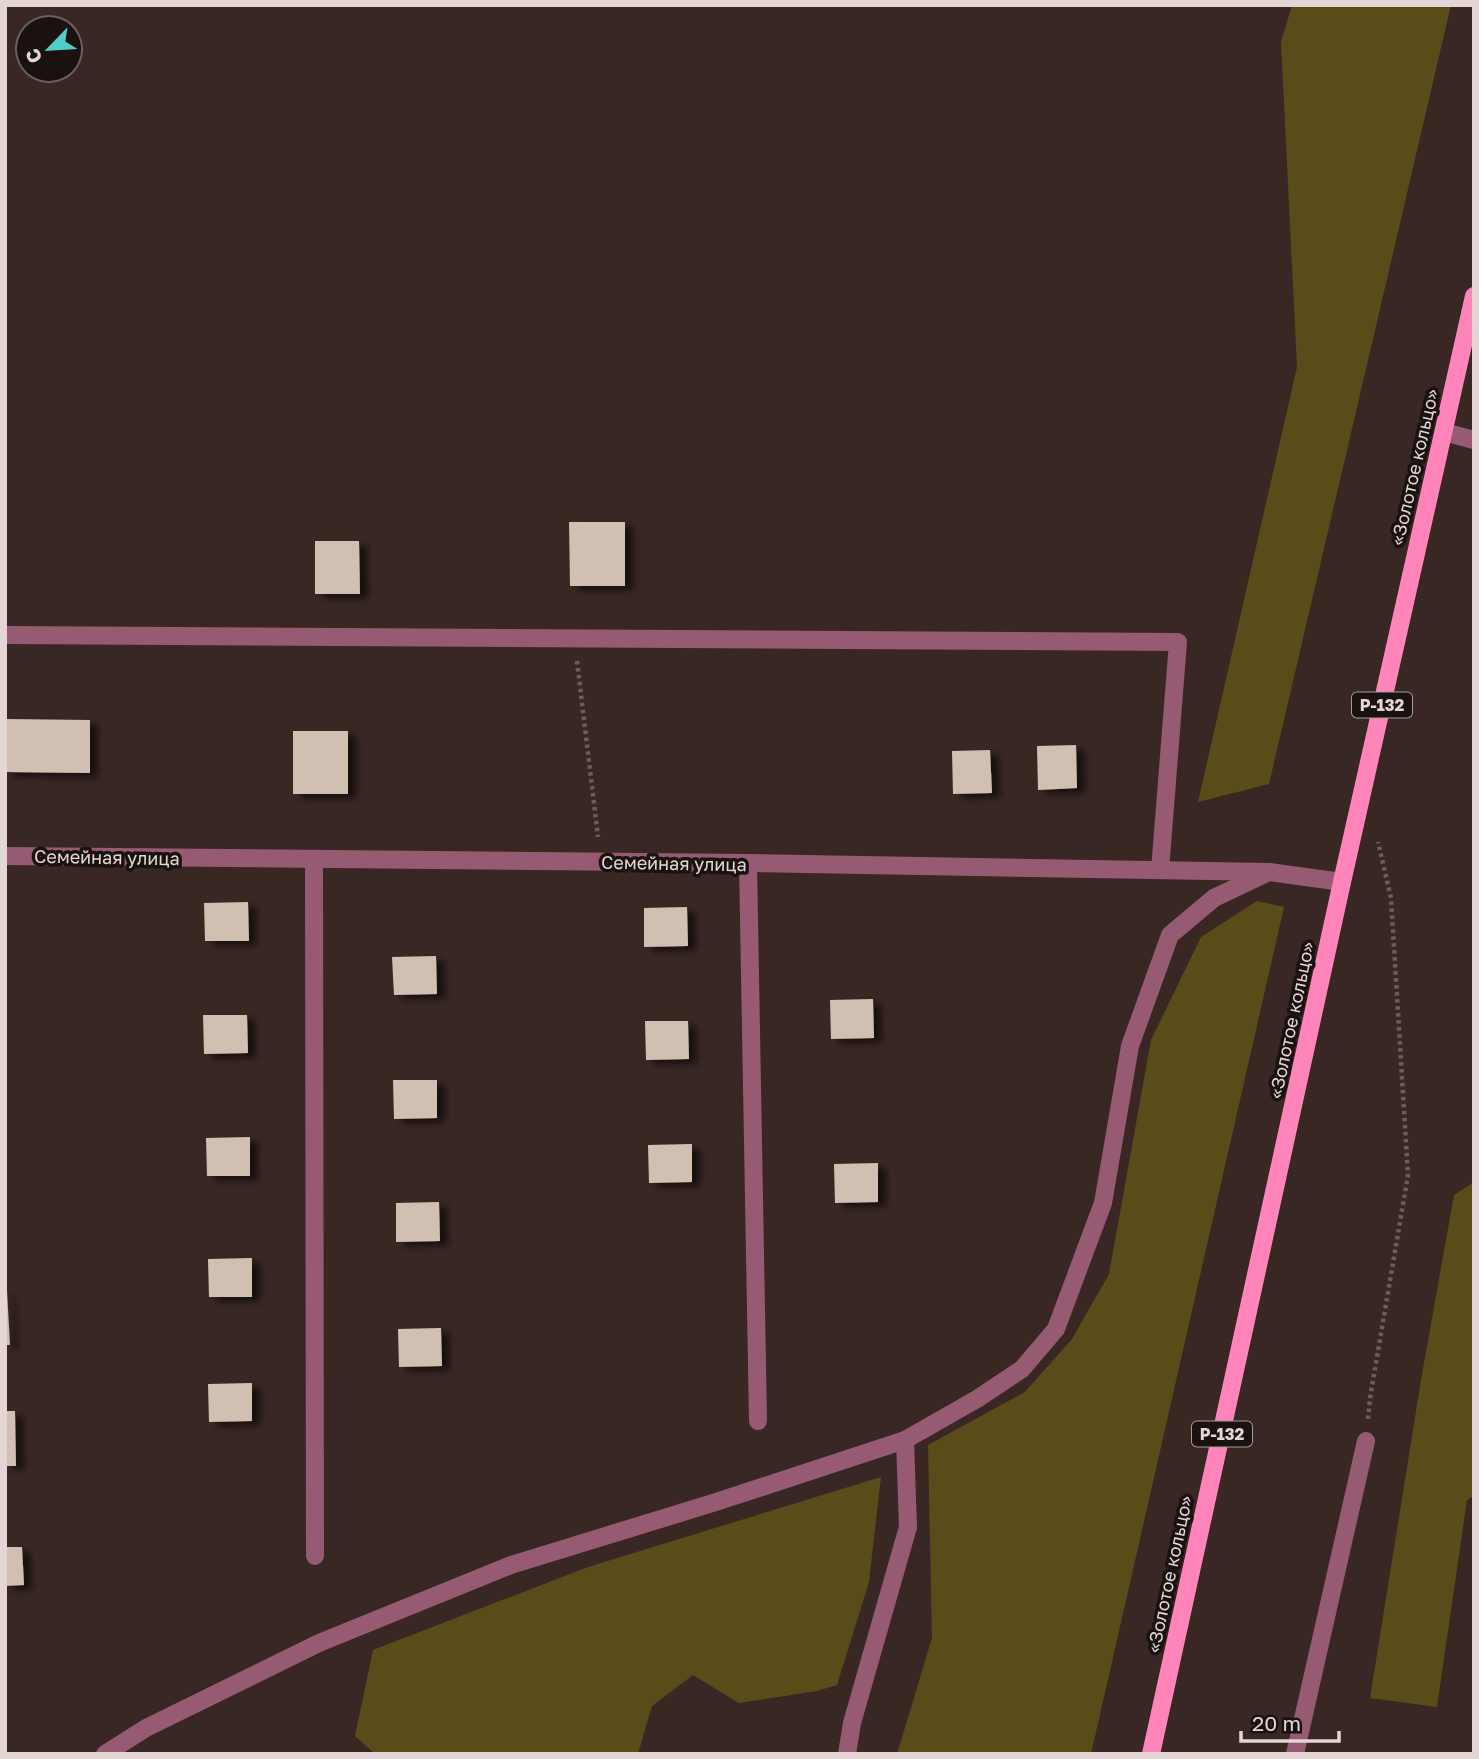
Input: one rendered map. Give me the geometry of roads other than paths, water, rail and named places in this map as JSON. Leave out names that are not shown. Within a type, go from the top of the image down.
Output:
[{"type":"main road","name":"«Золотое кольцо»","points":[[1151,1754],[1342,882],[1474,296]]},
{"type":"street","points":[[1444,432],[1474,440]]},
{"type":"street","points":[[5,635],[1178,642],[1160,870]]},
{"type":"street","name":"Семейная улица","points":[[5,856],[748,863],[1269,872],[1342,882]]},
{"type":"street","points":[[314,860],[315,1556]]},
{"type":"street","points":[[748,863],[758,1421]]},
{"type":"street","points":[[105,1754],[146,1728],[319,1643],[511,1565],[905,1440],[977,1399],[1022,1369],[1056,1329],[1103,1203],[1130,1046],[1170,935],[1214,898],[1269,872]]},
{"type":"street","points":[[846,1754],[852,1723],[908,1527],[905,1440]]},
{"type":"street","points":[[1295,1754],[1366,1441]]}]
